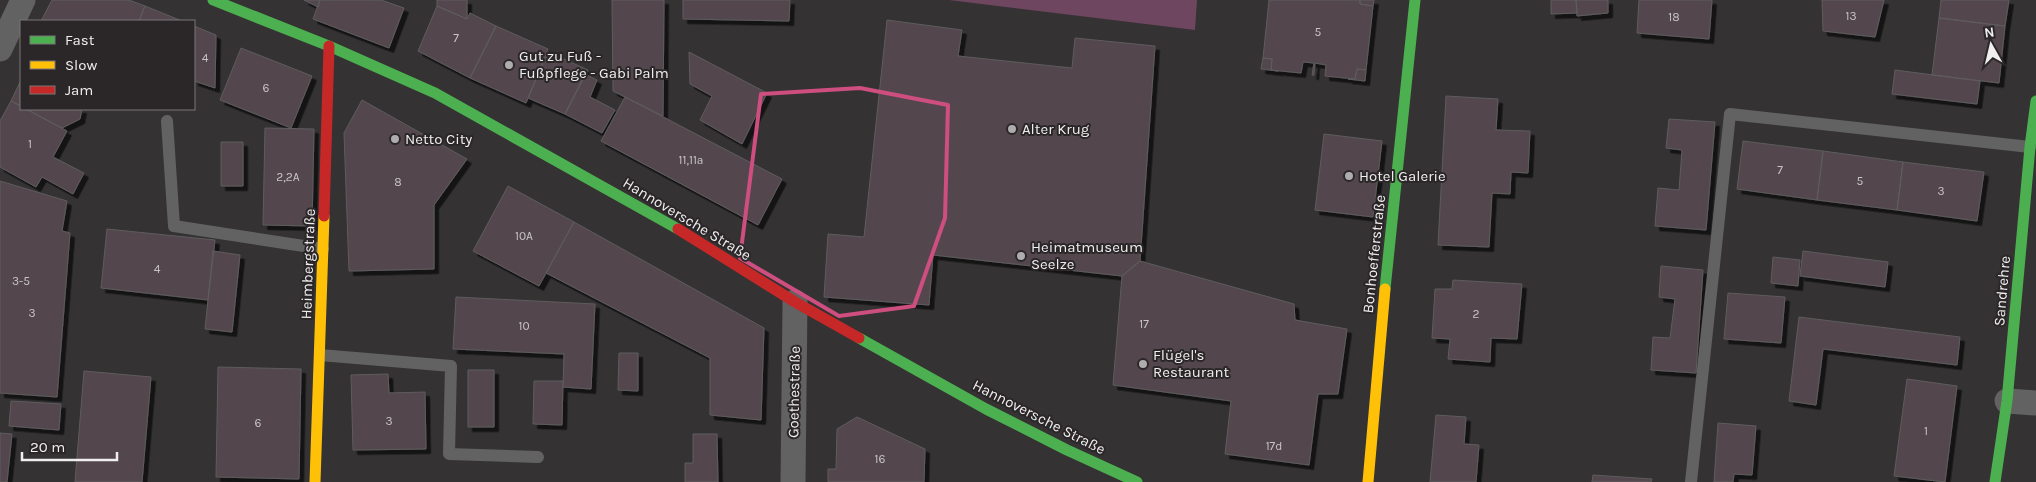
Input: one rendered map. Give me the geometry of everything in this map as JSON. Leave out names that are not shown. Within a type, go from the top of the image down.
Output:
[{"type":"street","points":[[0,49],[22,0]]},
{"type":"street","name":"Hannoversche Straße","points":[[213,0],[328,46],[435,93],[664,220],[795,302],[986,409],[1137,482]]},
{"type":"street","name":"Bonhoefferstraße","points":[[1368,482],[1387,261],[1414,0]]},
{"type":"street","name":"Heimbergstraße","points":[[316,482],[328,46]]},
{"type":"street","name":"Sandrehre","points":[[1995,482],[2007,401],[2030,147],[2036,101]]},
{"type":"street","name":"Goethestraße","points":[[793,482],[795,302]]},
{"type":"street","points":[[2007,401],[2036,403]]},
{"type":"lane","points":[[1691,482],[1730,114],[2030,147]]},
{"type":"lane","points":[[167,121],[174,226],[323,249]]},
{"type":"lane","points":[[320,354],[451,366],[449,454],[538,457]]},
{"type":"highlighted area","points":[[860,88],[948,105],[945,218],[914,306],[839,316],[740,258],[761,94]]},
{"type":"shaded area","points":[[949,0],[1197,0],[1195,30]]},
{"type":"building","points":[[52,0],[129,0],[145,6],[139,20],[42,20]]},
{"type":"building","points":[[304,0],[320,0],[318,7]]},
{"type":"building","points":[[320,0],[381,0],[404,8],[389,48],[313,19]]},
{"type":"building","points":[[437,0],[467,0],[467,19],[437,6]]},
{"type":"building","points":[[612,0],[664,0],[663,116],[613,91]]},
{"type":"building","points":[[683,0],[790,0],[789,21],[683,19]]},
{"type":"building","points":[[1269,0],[1360,0],[1360,4],[1373,6],[1366,70],[1357,69],[1355,79],[1325,76],[1326,65],[1315,63],[1314,75],[1312,75],[1314,63],[1303,62],[1301,73],[1271,70],[1272,59],[1263,58]]},
{"type":"building","points":[[1360,0],[1374,0],[1373,6],[1360,4]]},
{"type":"building","points":[[1551,0],[1576,0],[1577,13],[1551,14]]},
{"type":"building","points":[[1576,0],[1608,0],[1608,13],[1577,16]]},
{"type":"building","points":[[1639,0],[1712,0],[1709,39],[1637,33]]},
{"type":"building","points":[[1822,0],[1884,0],[1875,37],[1823,31]]},
{"type":"building","points":[[1941,0],[2009,0],[2005,26],[1939,18]]},
{"type":"building","points":[[145,6],[180,20],[139,20]]},
{"type":"building","points":[[437,6],[467,19],[470,13],[496,26],[470,78],[418,51]]},
{"type":"building","points":[[1939,18],[2005,26],[1999,83],[1932,75]]},
{"type":"building","name":"Alter Krug","points":[[887,20],[962,30],[958,56],[1072,68],[1075,38],[1155,46],[1140,261],[1122,276],[933,255],[929,305],[824,297],[828,234],[864,237]]},
{"type":"building","points":[[195,26],[216,35],[215,88],[195,81]]},
{"type":"building","name":"Gut zu Fuß - Fußpflege - Gabi Palm","points":[[496,26],[548,49],[526,103],[470,78]]},
{"type":"building","points":[[241,48],[312,76],[291,128],[220,100]]},
{"type":"building","points":[[548,52],[588,70],[565,114],[528,98]]},
{"type":"building","points":[[689,52],[767,93],[742,144],[700,120],[712,96],[690,84]]},
{"type":"building","points":[[1263,58],[1272,59],[1271,70],[1278,71],[1261,69]]},
{"type":"building","points":[[1357,69],[1366,70],[1365,81],[1348,79],[1355,79]]},
{"type":"building","points":[[1895,70],[1980,81],[1977,104],[1892,94]]},
{"type":"building","points":[[585,74],[597,80],[590,97],[615,110],[602,133],[565,114]]},
{"type":"building","points":[[20,82],[20,106],[11,101]]},
{"type":"building","points":[[1446,96],[1498,99],[1496,130],[1530,131],[1528,173],[1511,172],[1510,194],[1492,193],[1489,247],[1438,245]]},
{"type":"building","points":[[625,97],[782,179],[758,225],[601,141]]},
{"type":"building","points":[[362,100],[467,159],[434,205],[434,269],[349,271],[344,133]]},
{"type":"building","points":[[11,101],[20,106],[20,110],[28,110],[67,131],[53,157],[84,173],[73,194],[42,177],[36,187],[0,167],[0,121]]},
{"type":"building","points":[[28,110],[82,110],[80,119],[62,128]]},
{"type":"building","points":[[1669,119],[1715,122],[1706,230],[1655,226],[1658,188],[1679,190],[1682,150],[1666,148]]},
{"type":"building","points":[[265,128],[314,129],[312,226],[263,225]]},
{"type":"building","name":"Hotel Galerie","points":[[1324,134],[1382,141],[1373,217],[1315,210]]},
{"type":"building","points":[[1743,141],[1823,151],[1817,200],[1737,189]]},
{"type":"building","points":[[221,142],[243,142],[243,186],[221,186]]},
{"type":"building","points":[[1823,151],[1903,162],[1897,210],[1817,200]]},
{"type":"building","points":[[1903,162],[1984,172],[1977,221],[1897,210]]},
{"type":"building","points":[[0,181],[67,201],[62,231],[70,233],[57,397],[0,393]]},
{"type":"building","points":[[508,186],[574,222],[539,286],[473,251]]},
{"type":"building","points":[[574,222],[764,328],[761,420],[710,415],[710,358],[546,273]]},
{"type":"building","points":[[107,229],[215,240],[208,300],[101,288]]},
{"type":"building","points":[[213,251],[240,255],[232,332],[205,329]]},
{"type":"building","points":[[1803,251],[1888,262],[1885,287],[1800,276]]},
{"type":"building","points":[[1773,257],[1800,260],[1798,286],[1771,283]]},
{"type":"building","points":[[1140,261],[1294,304],[1295,320],[1347,329],[1338,394],[1318,394],[1309,465],[1225,454],[1231,401],[1113,385],[1122,276]]},
{"type":"building","points":[[1661,266],[1703,270],[1696,373],[1651,370],[1653,337],[1670,338],[1675,299],[1659,297]]},
{"type":"building","points":[[1453,280],[1522,284],[1517,339],[1491,338],[1490,362],[1448,359],[1450,339],[1432,338],[1435,289],[1452,289]]},
{"type":"building","points":[[1728,293],[1785,297],[1781,343],[1724,339]]},
{"type":"building","points":[[456,297],[595,304],[591,389],[563,387],[564,354],[453,349]]},
{"type":"building","points":[[1799,317],[1960,337],[1957,365],[1823,349],[1816,405],[1789,401]]},
{"type":"building","points":[[619,353],[638,353],[638,391],[618,390]]},
{"type":"building","points":[[218,367],[301,369],[299,479],[216,477]]},
{"type":"building","points":[[468,370],[494,370],[494,427],[468,427]]},
{"type":"building","points":[[84,371],[151,377],[142,482],[75,482]]},
{"type":"building","points":[[388,374],[389,393],[425,392],[426,449],[353,450],[351,375]]},
{"type":"building","points":[[1907,379],[1957,386],[1945,482],[1894,476]]},
{"type":"building","points":[[534,381],[563,381],[562,425],[533,424]]},
{"type":"building","points":[[11,401],[61,404],[59,430],[9,426]]},
{"type":"building","points":[[1436,415],[1466,417],[1464,444],[1479,445],[1476,482],[1430,482]]},
{"type":"building","points":[[857,417],[925,449],[924,482],[828,482],[828,469],[836,469],[837,429]]},
{"type":"building","points":[[1718,423],[1756,426],[1752,475],[1734,474],[1733,482],[1714,482]]},
{"type":"building","points":[[0,433],[12,434],[7,482],[0,482]]},
{"type":"building","points":[[693,434],[717,434],[718,482],[685,482],[685,463],[693,463]]},
{"type":"building","points":[[1593,475],[1652,479],[1651,482],[1592,482]]},
{"type":"traffic: fast","points":[[213,0],[329,46],[435,93],[678,229]]},
{"type":"traffic: fast","points":[[1385,289],[1415,0]]},
{"type":"traffic: fast","points":[[1995,482],[2007,401],[2030,147],[2036,101]]},
{"type":"traffic: fast","points":[[859,338],[986,409],[1067,450],[1137,482]]},
{"type":"traffic: slow","points":[[315,482],[324,216]]},
{"type":"traffic: slow","points":[[1368,482],[1385,289]]},
{"type":"traffic: jam","points":[[324,216],[329,46]]},
{"type":"traffic: jam","points":[[678,229],[795,302],[859,338]]},
{"type":"place","name":"Gut zu Fuß - Fußpflege - Gabi Palm","points":[[509,65]]},
{"type":"place","name":"Alter Krug","points":[[1012,129]]},
{"type":"place","name":"Netto City","points":[[395,139]]},
{"type":"place","name":"Hotel Galerie","points":[[1349,176]]},
{"type":"place","name":"Heimatmuseum Seelze","points":[[1021,256]]},
{"type":"place","name":"Flügel's Restaurant","points":[[1143,364]]}]
